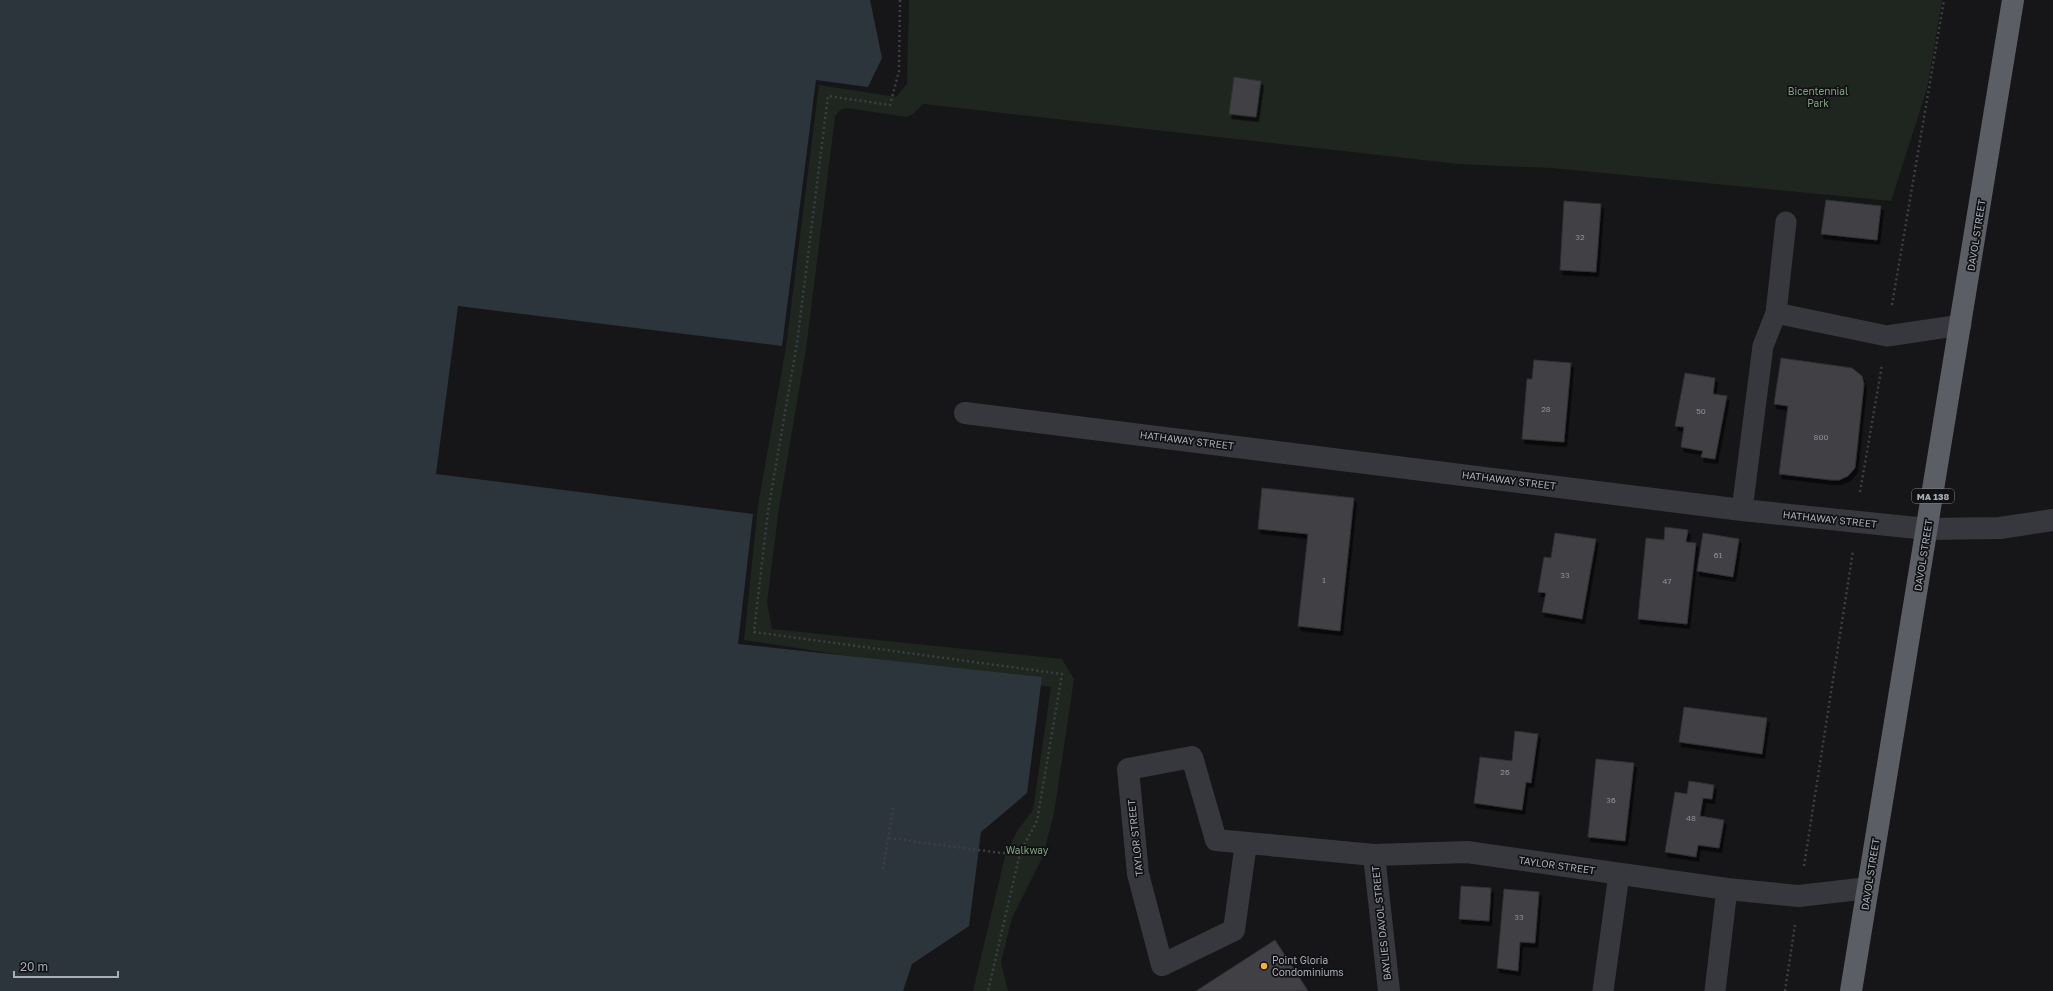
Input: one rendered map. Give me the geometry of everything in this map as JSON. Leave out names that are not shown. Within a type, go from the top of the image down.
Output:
[{"type":"highway","name":"DAVOL STREET","points":[[1851,991],[2013,0]]},
{"type":"street","name":"HATHAWAY STREET","points":[[965,413],[1742,510],[1927,530],[2000,528],[2053,520]]},
{"type":"street","name":"TAYLOR STREET","points":[[1246,843],[1234,930],[1162,965],[1138,874],[1128,769],[1192,757],[1216,840],[1374,855],[1467,852],[1727,889],[1799,896],[1868,888]]},
{"type":"street","name":"BAYLIES DAVOL STREET","points":[[1374,855],[1389,991]]},
{"type":"lane","points":[[1742,510],[1763,346],[1776,313],[1786,222]]},
{"type":"lane","points":[[1776,313],[1887,336],[1961,325]]},
{"type":"lane","points":[[1603,991],[1620,874]]},
{"type":"lane","points":[[1715,991],[1727,889]]},
{"type":"path","points":[[900,0],[899,71],[890,105],[828,96],[797,343],[768,511],[754,632],[1062,674],[1037,821],[1020,853],[988,991]]},
{"type":"path","points":[[1860,493],[1944,0]]},
{"type":"path","points":[[1804,864],[1854,548]]},
{"type":"path","points":[[883,869],[893,808]]},
{"type":"path","points":[[889,838],[1001,853],[1020,853]]},
{"type":"path","points":[[1786,991],[1796,920]]},
{"type":"green space","name":"Bicentennial Park","points":[[909,0],[1942,0],[1927,89],[1891,201],[1552,168],[1459,164],[923,104],[913,114],[907,117],[847,108],[839,112],[835,117],[806,349],[779,508],[767,602],[772,629],[1062,659],[1074,679],[1054,813],[1043,856],[1012,918],[1001,962],[1008,991],[973,991],[1005,856],[1017,831],[1033,810],[1051,687],[744,640],[758,505],[786,347],[819,85],[896,97],[907,84]]},
{"type":"shaded area","points":[[0,0],[870,0],[882,58],[868,87],[816,80],[782,346],[458,306],[436,474],[753,514],[738,644],[1042,677],[1027,793],[981,832],[969,926],[912,964],[903,991],[0,991]]},
{"type":"building","points":[[1234,77],[1261,81],[1256,117],[1229,114]]},
{"type":"building","points":[[1826,200],[1881,206],[1877,240],[1821,234]]},
{"type":"building","points":[[1564,201],[1601,204],[1596,272],[1560,270]]},
{"type":"building","points":[[1781,358],[1852,368],[1862,376],[1864,384],[1855,468],[1848,476],[1839,480],[1831,480],[1779,474],[1788,406],[1774,404]]},
{"type":"building","points":[[1534,360],[1571,363],[1564,442],[1522,439],[1527,379],[1532,379]]},
{"type":"building","points":[[1685,373],[1715,378],[1713,394],[1727,396],[1715,459],[1701,457],[1703,451],[1681,447],[1684,427],[1675,426]]},
{"type":"building","points":[[1262,488],[1354,498],[1340,631],[1298,626],[1308,534],[1258,529]]},
{"type":"building","points":[[1665,527],[1688,530],[1686,542],[1696,543],[1687,624],[1638,619],[1646,538],[1664,540]]},
{"type":"building","points":[[1555,533],[1596,539],[1582,619],[1542,612],[1546,593],[1538,592],[1544,557],[1551,558]]},
{"type":"building","points":[[1703,533],[1739,539],[1733,577],[1697,571]]},
{"type":"building","points":[[1684,707],[1767,718],[1762,754],[1679,742]]},
{"type":"building","points":[[1515,731],[1538,734],[1531,783],[1526,782],[1522,810],[1474,803],[1480,757],[1512,761]]},
{"type":"building","points":[[1596,759],[1634,763],[1625,841],[1588,837]]},
{"type":"building","points":[[1689,781],[1714,785],[1712,799],[1703,798],[1700,816],[1724,820],[1719,848],[1698,845],[1696,857],[1665,852],[1675,792],[1687,794]]},
{"type":"building","points":[[1461,886],[1491,888],[1489,921],[1459,919]]},
{"type":"building","points":[[1504,889],[1539,892],[1535,943],[1520,942],[1518,971],[1497,968]]},
{"type":"building","name":"Point Gloria Condominiums","points":[[1275,940],[1308,991],[1196,991]]},
{"type":"place","name":"Point Gloria Condominiums","points":[[1264,966]]},
{"type":"park label","name":"Walkway","points":[[1027,850]]}]
